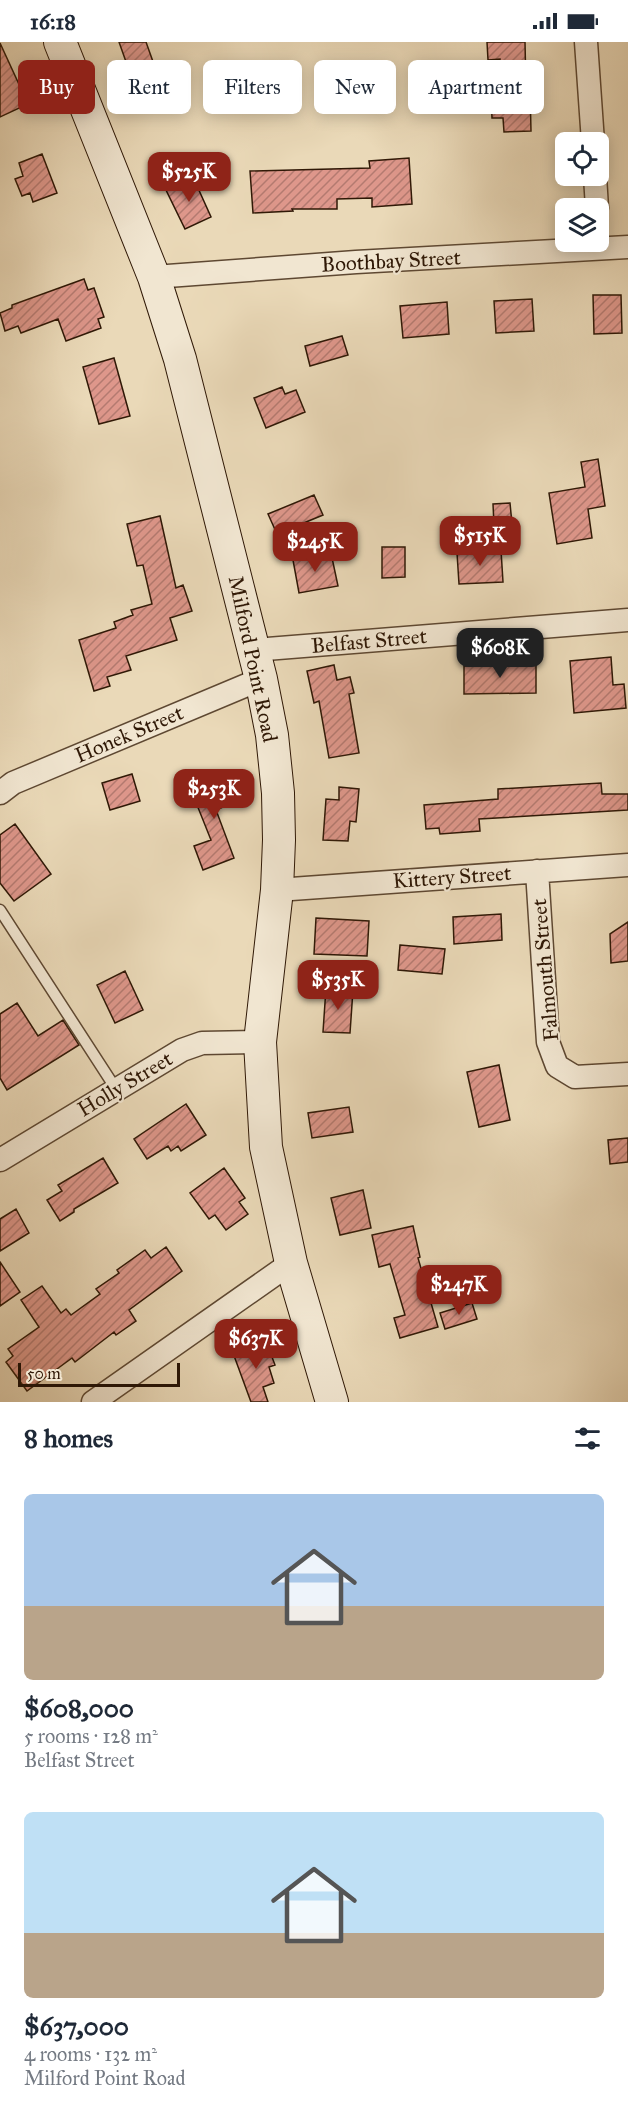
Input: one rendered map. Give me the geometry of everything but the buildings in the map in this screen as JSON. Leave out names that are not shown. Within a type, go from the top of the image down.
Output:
[{"type":"main road","name":"Milford Point Road","points":[[60,42],[154,277],[180,359],[257,665],[272,735],[278,793],[279,840],[277,890],[260,1042],[266,1147],[291,1263],[332,1402]]},
{"type":"street","points":[[586,42],[592,132]]},
{"type":"street","name":"Boothbay Street","points":[[609,244],[628,247]]},
{"type":"street","name":"Boothbay Street","points":[[154,277],[555,246]]},
{"type":"street","name":"Belfast Street","points":[[257,665],[628,620]]},
{"type":"street","name":"Honek Street","points":[[0,793],[13,783],[257,665]]},
{"type":"street","name":"Kittery Street","points":[[277,890],[628,865]]},
{"type":"street","name":"Falmouth Street","points":[[537,871],[548,1042],[556,1066],[575,1077],[628,1074]]},
{"type":"street","name":"Holly Street","points":[[0,1160],[116,1089],[192,1046],[202,1043],[260,1042]]},
{"type":"street","points":[[93,1402],[291,1263]]},
{"type":"lane","points":[[0,910],[116,1089]]}]
